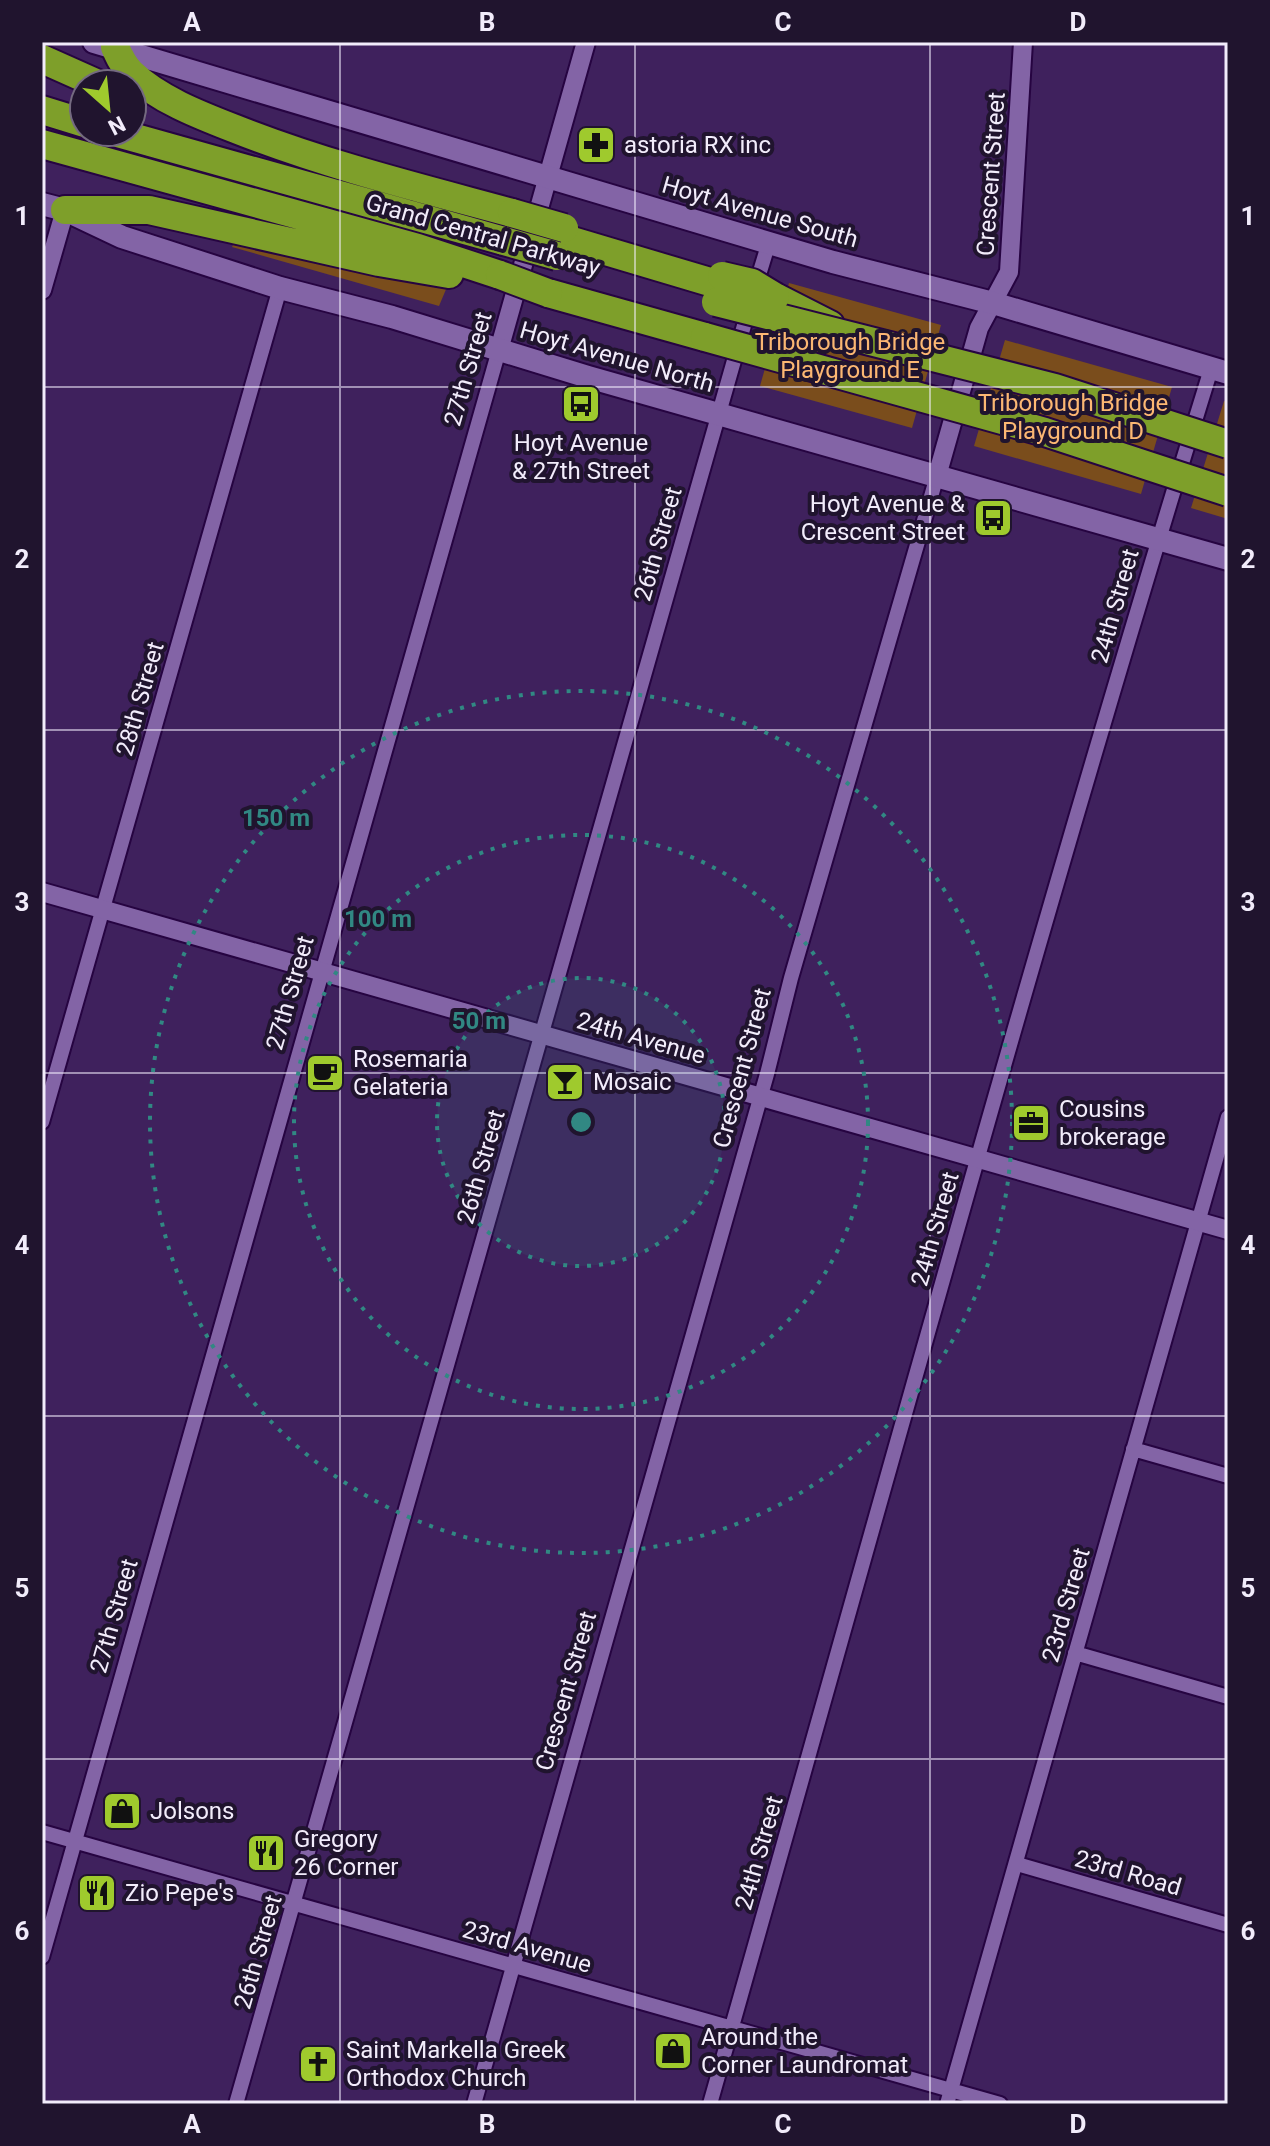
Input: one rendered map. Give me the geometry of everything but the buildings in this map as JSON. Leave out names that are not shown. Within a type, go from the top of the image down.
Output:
[{"type":"highway","points":[[108,44],[141,81],[194,112],[289,150],[509,226]]},
{"type":"highway","points":[[42,59],[68,71]]},
{"type":"highway","points":[[148,105],[297,163],[509,226]]},
{"type":"highway","points":[[42,110],[68,118]]},
{"type":"highway","name":"Grand Central Parkway","points":[[148,140],[509,226],[720,288],[852,336]]},
{"type":"highway","name":"Grand Central Parkway","points":[[42,144],[418,248],[500,279],[1045,432],[1228,492]]},
{"type":"highway","points":[[54,207],[149,210],[379,262],[500,279]]},
{"type":"highway","points":[[720,288],[752,283],[852,336],[1055,388],[1228,444]]},
{"type":"main road","name":"Hoyt Avenue South","points":[[108,44],[833,262],[993,303],[1220,371]]},
{"type":"main road","name":"Hoyt Avenue North","points":[[54,207],[122,237],[280,288],[392,317],[1228,559]]},
{"type":"street","name":"27th Street","points":[[42,1957],[586,42]]},
{"type":"street","name":"Crescent Street","points":[[474,2104],[760,1097],[791,978],[979,328],[1009,272],[1023,42]]},
{"type":"street","points":[[42,290],[54,207]]},
{"type":"street","name":"26th Street","points":[[236,2104],[769,242]]},
{"type":"street","name":"28th Street","points":[[42,1122],[280,288]]},
{"type":"street","name":"24th Street","points":[[710,2104],[1157,539],[1220,371]]},
{"type":"street","name":"24th Avenue","points":[[42,892],[1228,1230]]},
{"type":"street","name":"23rd Street","points":[[949,2097],[1228,1117]]},
{"type":"street","points":[[1133,1449],[1228,1476]]},
{"type":"street","points":[[1075,1653],[1228,1697]]},
{"type":"street","name":"23rd Avenue","points":[[42,1832],[732,2029],[949,2097],[1000,2104]]},
{"type":"street","name":"23rd Road","points":[[1017,1864],[1228,1925]]},
{"type":"green space","points":[[235,241],[447,287],[439,306],[232,247]]},
{"type":"green space","name":"Triborough Bridge Playground E","points":[[789,283],[941,325],[912,428],[760,386]]},
{"type":"green space","name":"Triborough Bridge Playground D","points":[[1005,340],[1172,387],[1141,494],[974,446]]},
{"type":"green space","points":[[1224,401],[1228,402],[1228,519],[1191,508]]},
{"type":"place","name":"astoria RX inc","points":[[596,145]]},
{"type":"place","name":"Hoyt Avenue & 27th Street","points":[[581,404]]},
{"type":"place","name":"Hoyt Avenue & Crescent Street","points":[[993,518]]},
{"type":"place","name":"Rosemaria Gelateria","points":[[325,1073]]},
{"type":"place","name":"Mosaic","points":[[565,1082]]},
{"type":"place","name":"Cousins brokerage","points":[[1031,1123]]},
{"type":"place","name":"Jolsons","points":[[122,1811]]},
{"type":"place","name":"Gregory 26 Corner","points":[[266,1853]]},
{"type":"place","name":"Zio Pepe's","points":[[97,1893]]},
{"type":"place","name":"Around the Corner Laundromat","points":[[673,2051]]},
{"type":"place","name":"Saint Markella Greek Orthodox Church","points":[[318,2064]]}]
